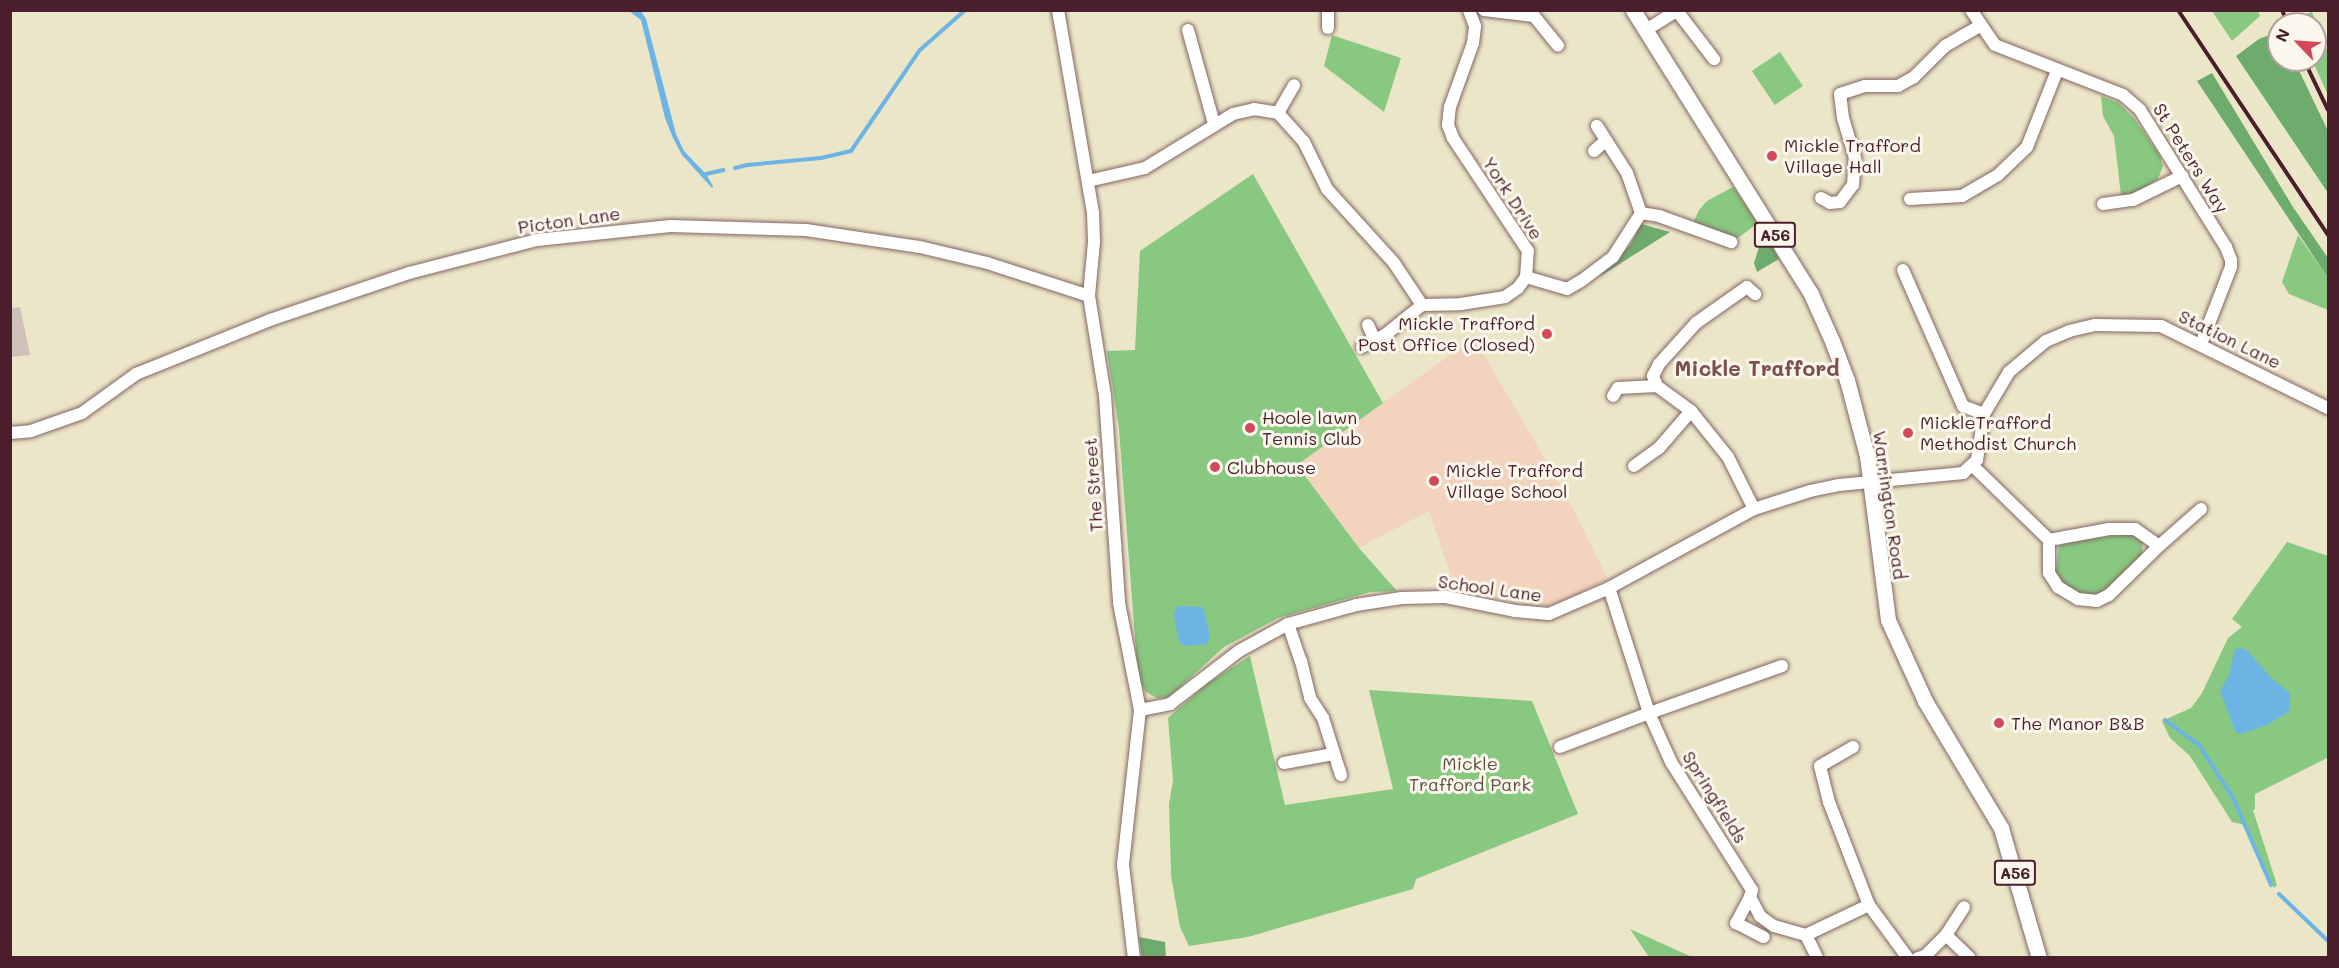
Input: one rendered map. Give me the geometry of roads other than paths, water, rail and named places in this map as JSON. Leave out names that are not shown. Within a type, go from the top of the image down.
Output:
[{"type":"main road","name":"Warrington Road","points":[[1634,10],[1811,294],[1847,380],[1867,456],[1888,620],[1925,701],[2001,828],[2039,957]]},
{"type":"street","name":"The Street","points":[[1058,10],[1089,181],[1094,242],[1089,296],[1105,396],[1119,603],[1140,710],[1123,865],[1134,957]]},
{"type":"street","points":[[1328,10],[1328,28]]},
{"type":"street","name":"York Drive","points":[[1469,10],[1475,26],[1473,43],[1450,107],[1448,125],[1454,138],[1528,251],[1526,277]]},
{"type":"street","points":[[1484,10],[1534,16],[1558,46]]},
{"type":"street","name":"St Peters Way","points":[[1971,10],[1979,26],[1995,45],[2123,95],[2140,110],[2226,247],[2231,260],[2231,267],[2201,344]]},
{"type":"street","points":[[1646,30],[1677,11],[1714,59]]},
{"type":"street","points":[[1821,198],[1830,203],[1840,202],[1852,185],[1855,158],[1843,118],[1840,94],[1864,86],[1898,86],[1914,77],[1945,46],[1979,26]]},
{"type":"street","points":[[1188,30],[1214,124]]},
{"type":"street","points":[[1910,199],[1962,196],[1998,175],[2027,147],[2057,71]]},
{"type":"street","points":[[1278,113],[1294,85]]},
{"type":"street","points":[[1089,181],[1145,168],[1233,114],[1254,109],[1278,113],[1304,142],[1327,189],[1394,263],[1422,305]]},
{"type":"street","points":[[1597,126],[1627,173],[1641,213]]},
{"type":"street","points":[[1594,151],[1605,141]]},
{"type":"street","points":[[2103,204],[2133,200],[2182,176]]},
{"type":"street","points":[[1362,347],[1414,314],[1422,305],[1461,304],[1505,297],[1518,288],[1526,277],[1566,289],[1613,257],[1641,213]]},
{"type":"street","points":[[1641,213],[1659,216],[1731,242]]},
{"type":"street","name":"Picton Lane","points":[[10,433],[31,431],[82,413],[136,374],[270,320],[409,273],[537,240],[670,226],[806,230],[931,250],[987,263],[1089,296]]},
{"type":"street","points":[[1904,270],[1963,406],[1984,414]]},
{"type":"street","points":[[1754,509],[1728,457],[1691,411],[1657,386],[1653,376],[1659,364],[1696,322],[1746,287],[1755,294]]},
{"type":"street","name":"Station Lane","points":[[1973,466],[1980,451],[1984,414],[2010,372],[2046,341],[2069,331],[2105,324],[2161,326],[2328,408]]},
{"type":"street","points":[[1368,325],[1375,340]]},
{"type":"street","points":[[1616,387],[1657,386]]},
{"type":"street","points":[[1634,466],[1659,448],[1691,411]]},
{"type":"street","points":[[1870,480],[1963,472],[1973,466],[2049,540],[2049,573],[2058,587],[2078,599],[2097,601],[2109,595],[2201,509]]},
{"type":"street","name":"School Lane","points":[[1140,710],[1170,704],[1239,651],[1288,624],[1356,605],[1401,598],[1446,597],[1515,611],[1549,614],[1609,588],[1754,509],[1810,490],[1870,480]]},
{"type":"street","points":[[2049,540],[2109,529],[2135,529],[2159,546]]},
{"type":"street","name":"Springfields","points":[[1609,588],[1648,713],[1671,762],[1752,890],[1750,897],[1760,916],[1774,926],[1806,935]]},
{"type":"street","points":[[1288,624],[1301,661],[1310,698],[1323,718],[1341,775]]},
{"type":"street","points":[[1560,747],[1782,666]]},
{"type":"street","points":[[1853,747],[1820,766],[1829,802],[1843,833],[1869,905],[1908,957]]},
{"type":"street","points":[[1284,763],[1333,754]]},
{"type":"street","points":[[1750,897],[1736,923],[1764,937]]},
{"type":"street","points":[[1817,957],[1806,935],[1869,905]]},
{"type":"street","points":[[1918,957],[1925,956],[1946,935],[1964,907]]},
{"type":"street","points":[[1946,935],[1970,957]]},
{"type":"water","points":[[629,11],[641,11],[646,19],[676,134],[684,151],[706,174],[712,188],[682,155],[673,138],[665,118],[641,20]]},
{"type":"water","points":[[1177,606],[1203,607],[1210,636],[1207,644],[1185,646],[1179,642],[1174,615]]},
{"type":"water","points":[[2241,648],[2248,651],[2270,677],[2290,693],[2289,711],[2267,725],[2240,734],[2236,733],[2220,691],[2229,675],[2235,649]]},
{"type":"waterway","points":[[735,168],[821,158],[851,151],[920,50],[965,10]]},
{"type":"waterway","points":[[706,174],[724,170]]},
{"type":"waterway","points":[[2165,720],[2199,745],[2233,798],[2271,885]]},
{"type":"waterway","points":[[2279,894],[2328,941]]},
{"type":"railway","points":[[2178,10],[2328,235]]},
{"type":"railway","points":[[2310,72],[2328,110]]},
{"type":"place","name":"Mickle Trafford Village Hall","points":[[1772,156]]},
{"type":"place","name":"Mickle Trafford Post Office (Closed)","points":[[1547,334]]},
{"type":"place","name":"Hoole lawn Tennis Club","points":[[1250,428]]},
{"type":"place","name":"MickleTrafford Methodist Church","points":[[1908,433]]},
{"type":"place","name":"Clubhouse","points":[[1215,467]]},
{"type":"place","name":"Mickle Trafford Village School","points":[[1434,481]]},
{"type":"place","name":"The Manor B&B","points":[[1999,723]]},
{"type":"district","name":"Mickle Trafford","points":[[1757,368]]},
{"type":"park label","name":"Mickle Trafford Park","points":[[1470,774]]}]
